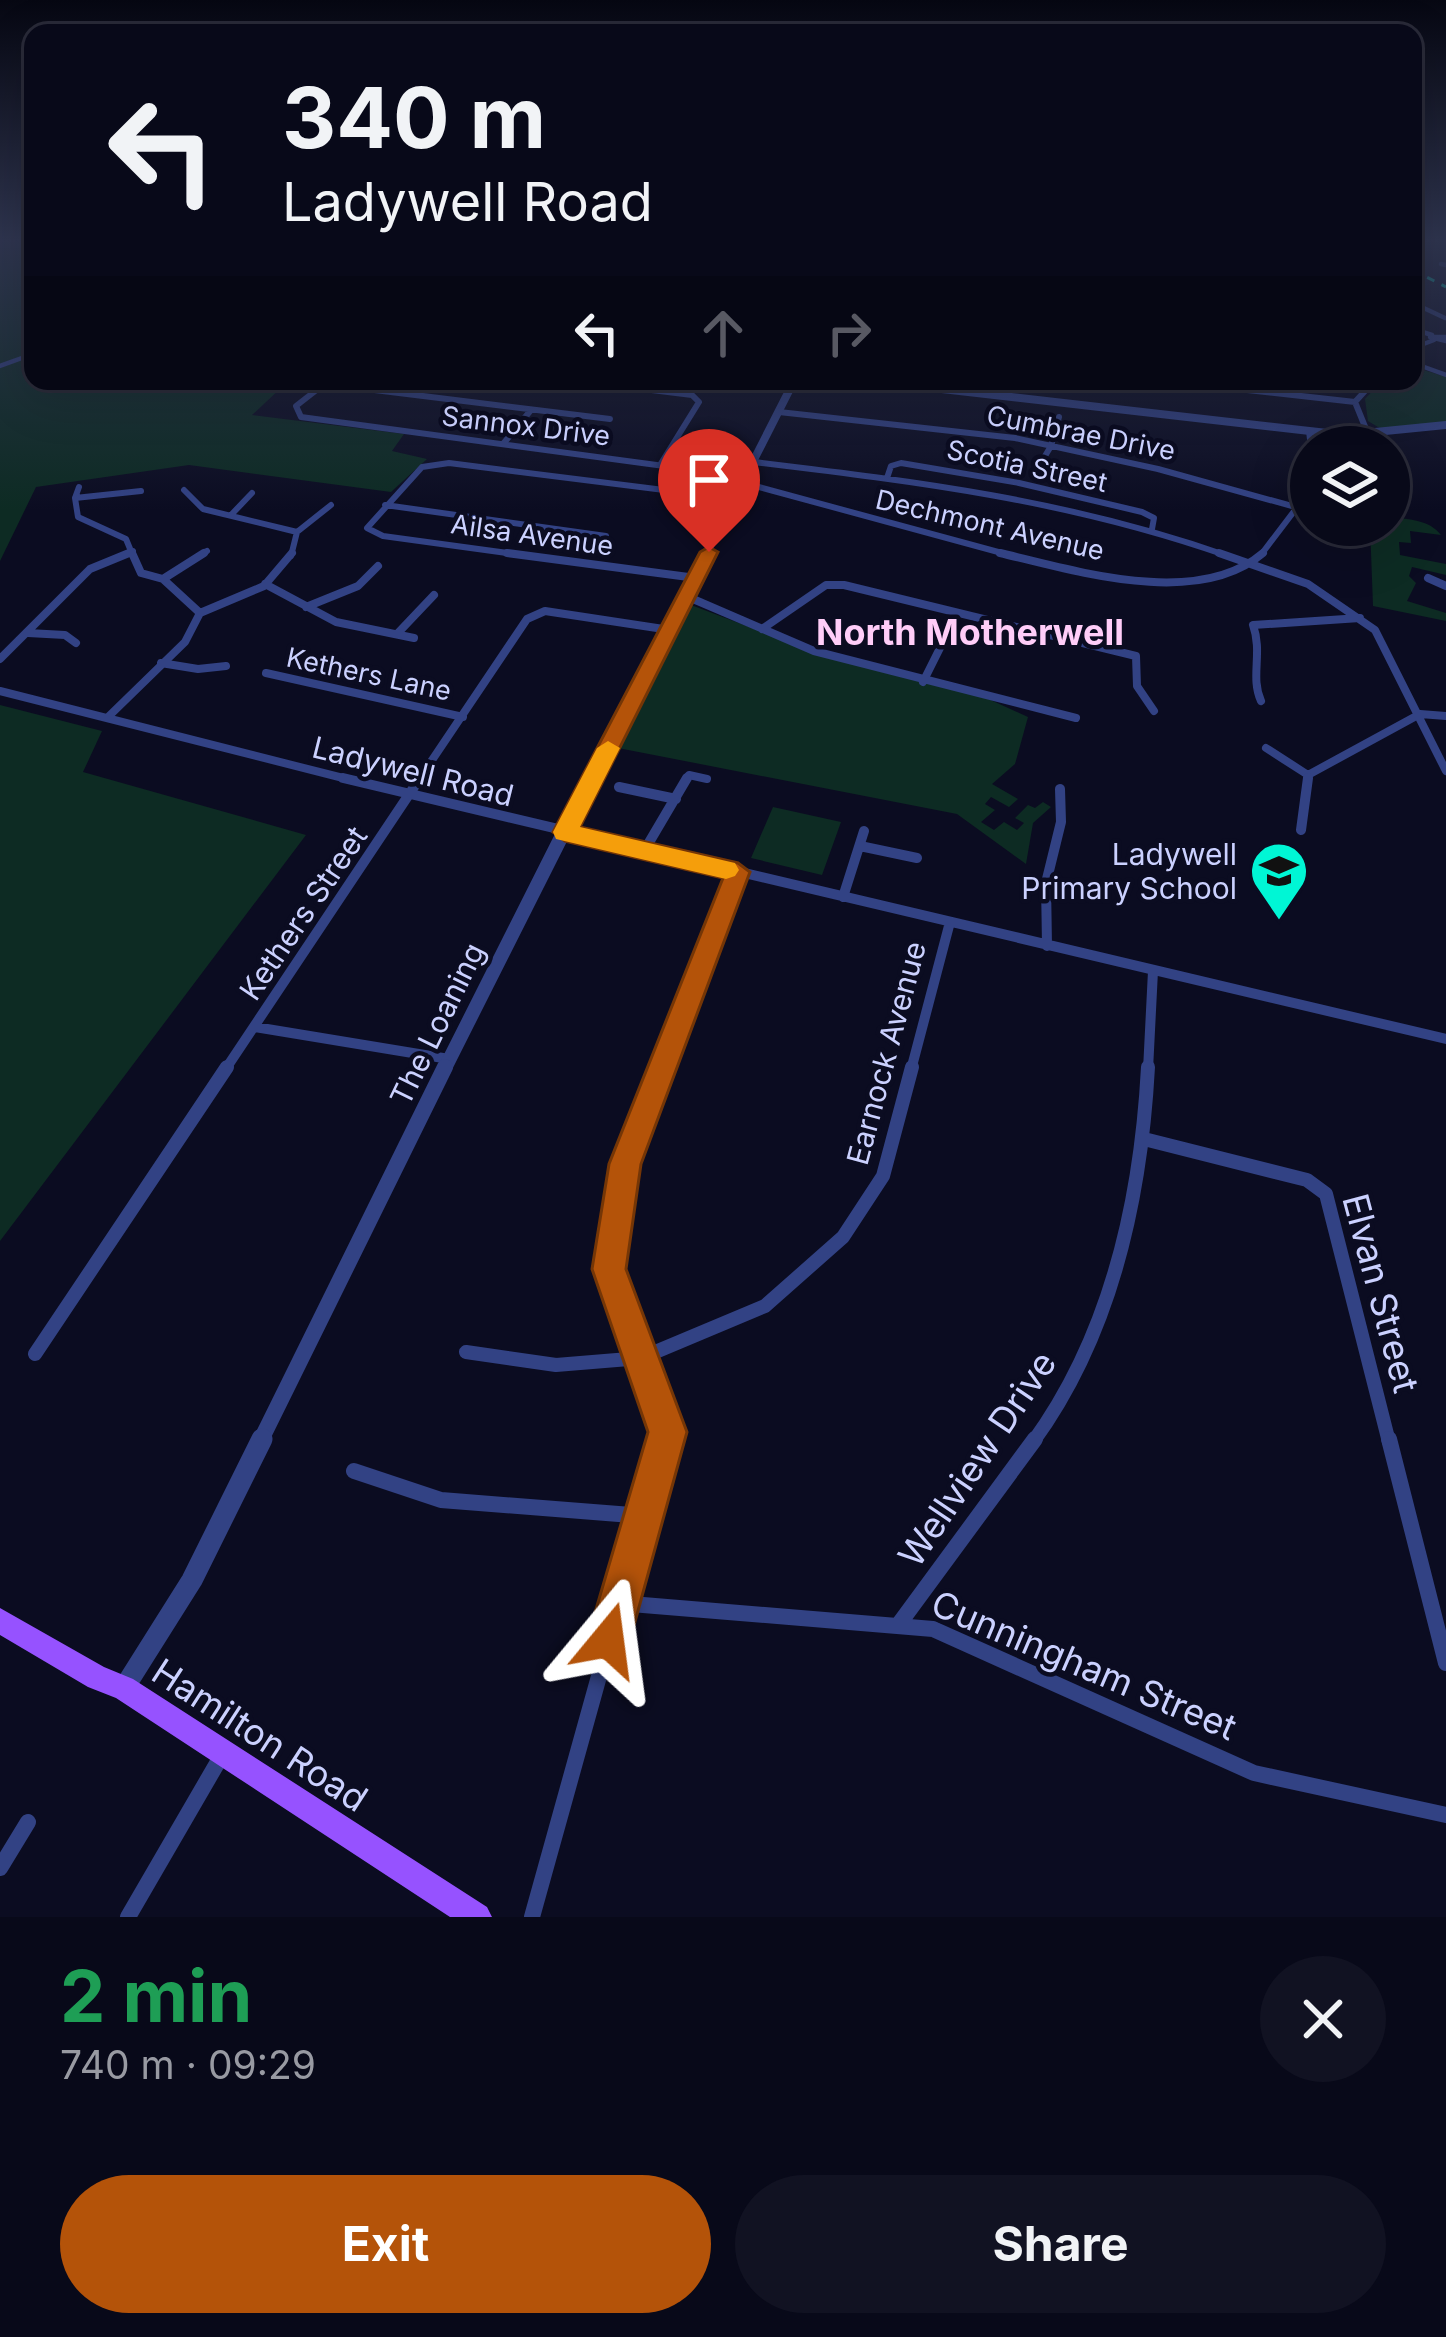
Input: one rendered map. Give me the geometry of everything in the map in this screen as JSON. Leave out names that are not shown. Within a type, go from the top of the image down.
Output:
[{"type":"main road","name":"Hamilton Road","points":[[0,1621],[97,1678],[124,1688],[477,1917]]},
{"type":"street","points":[[1422,333],[1433,338]]},
{"type":"street","points":[[1422,344],[1445,337]]},
{"type":"street","name":"Sannox Drive","points":[[316,390],[296,406],[301,417],[745,480]]},
{"type":"street","points":[[374,390],[610,419]]},
{"type":"street","points":[[660,465],[699,402],[692,395],[662,390]]},
{"type":"street","name":"The Loaning","points":[[124,1688],[192,1580],[449,1059],[790,390]]},
{"type":"street","points":[[950,390],[1290,428]]},
{"type":"street","points":[[1244,390],[1355,402]]},
{"type":"street","points":[[1355,402],[1364,390]]},
{"type":"street","points":[[1355,402],[1366,426]]},
{"type":"street","points":[[503,444],[531,410]]},
{"type":"street","name":"Cumbrae Drive","points":[[779,412],[920,424],[1051,446],[1162,469],[1290,505]]},
{"type":"street","points":[[1036,472],[1051,446],[1059,418]]},
{"type":"street","points":[[1410,429],[1446,425]]},
{"type":"street","name":"Scotia Street","points":[[754,462],[974,488],[1152,529],[1308,584],[1360,618],[1382,640],[1446,771]]},
{"type":"street","points":[[385,505],[422,466],[449,463],[736,499]]},
{"type":"street","name":"Scotia Street","points":[[887,478],[891,466],[901,463],[1019,483],[1142,512],[1154,518],[1152,529]]},
{"type":"street","name":"Dechmont Avenue","points":[[745,480],[878,522],[1086,572],[1186,584],[1231,574],[1252,561],[1290,518]]},
{"type":"street","points":[[79,487],[75,498],[78,517],[126,539],[141,573],[163,580],[200,613]]},
{"type":"street","points":[[184,490],[202,509],[297,532]]},
{"type":"street","points":[[75,498],[141,491]]},
{"type":"street","points":[[231,515],[252,493]]},
{"type":"street","points":[[192,498],[208,494]]},
{"type":"street","points":[[244,501],[258,502]]},
{"type":"street","points":[[106,718],[185,642],[200,613],[265,584],[296,554],[297,532],[331,505]]},
{"type":"street","points":[[385,505],[606,536]]},
{"type":"street","name":"Ailsa Avenue","points":[[385,505],[367,528],[383,536],[696,578]]},
{"type":"street","points":[[1211,547],[1228,560],[1231,574]]},
{"type":"street","points":[[0,659],[89,569],[134,551]]},
{"type":"street","points":[[163,580],[187,555],[207,551]]},
{"type":"street","points":[[306,607],[361,583],[378,566]]},
{"type":"street","points":[[1428,578],[1446,586]]},
{"type":"street","points":[[348,580],[361,583]]},
{"type":"street","points":[[265,584],[336,622],[414,638]]},
{"type":"street","points":[[762,629],[834,584],[956,616],[1086,639],[1136,656],[1137,686],[1154,711]]},
{"type":"street","points":[[686,596],[814,651],[1076,718]]},
{"type":"street","points":[[397,634],[431,599],[442,605]]},
{"type":"street","name":"Kethers Street","points":[[35,1354],[535,614],[561,612],[670,630]]},
{"type":"street","points":[[923,682],[956,616]]},
{"type":"street","points":[[1261,701],[1253,685],[1262,668],[1260,641],[1253,626],[1360,618]]},
{"type":"street","points":[[28,633],[64,635],[76,644]]},
{"type":"street","points":[[161,664],[198,670],[226,666]]},
{"type":"street","name":"Kethers Lane","points":[[266,674],[463,716]]},
{"type":"street","name":"Ladywell Road","points":[[0,692],[410,796],[1446,1039]]},
{"type":"street","points":[[1308,775],[1420,714],[1446,716]]},
{"type":"street","points":[[1266,748],[1308,775]]},
{"type":"street","points":[[644,851],[689,775],[707,779]]},
{"type":"street","points":[[1301,830],[1308,775]]},
{"type":"street","points":[[620,787],[676,799]]},
{"type":"street","points":[[1047,946],[1046,883],[1061,822],[1060,789]]},
{"type":"street","points":[[844,897],[864,831]]},
{"type":"street","points":[[860,846],[916,858]]},
{"type":"street","points":[[532,1917],[668,1432],[609,1269],[625,1164],[738,872]]},
{"type":"street","name":"Earnock Avenue","points":[[466,1352],[556,1365],[641,1358],[765,1306],[843,1237],[883,1176],[950,922]]},
{"type":"street","name":"Wellview Drive","points":[[899,1624],[1054,1413],[1101,1323],[1144,1138],[1153,971]]},
{"type":"street","points":[[255,1027],[449,1059]]},
{"type":"street","name":"Elvan Street","points":[[1144,1138],[1307,1180],[1326,1194],[1446,1663]]},
{"type":"street","points":[[354,1471],[441,1500],[644,1516]]},
{"type":"street","name":"Cunningham Street","points":[[619,1603],[933,1629],[1254,1773],[1446,1815]]},
{"type":"street","points":[[128,1917],[222,1755]]},
{"type":"street","points":[[0,1868],[28,1822]]},
{"type":"green space","points":[[0,331],[24,331],[24,390],[279,390],[252,415],[404,434],[392,451],[427,459],[391,492],[189,465],[36,487],[0,561]]},
{"type":"green space","points":[[1422,370],[1446,377],[1446,422],[1410,427],[1376,426],[1368,421],[1365,399],[1374,390],[1422,390]]},
{"type":"green space","points":[[1410,520],[1424,523],[1441,535],[1410,531]]},
{"type":"green space","points":[[1371,546],[1399,546],[1400,555],[1446,564],[1446,575],[1412,567],[1409,576],[1416,583],[1407,601],[1446,613],[1446,621],[1373,606]]},
{"type":"green space","points":[[691,605],[834,659],[984,697],[1028,717],[1015,764],[992,784],[1018,799],[1009,807],[991,797],[985,804],[995,810],[981,822],[994,830],[1004,822],[1017,830],[1024,823],[1015,818],[1028,805],[1035,808],[1043,802],[1051,807],[1033,823],[1026,864],[957,814],[618,748]]},
{"type":"green space","points":[[0,705],[102,731],[83,772],[306,835],[0,1241]]},
{"type":"green space","points":[[773,807],[841,822],[822,875],[751,858]]},
{"type":"slow traffic","points":[[608,748],[565,832],[726,870]]},
{"type":"place","name":"Ladywell Primary School","points":[[1279,922]]},
{"type":"district","name":"North Motherwell","points":[[970,632]]},
{"type":"route","points":[[608,1640],[668,1432],[609,1269],[625,1164],[738,872],[565,832],[709,552]]}]
